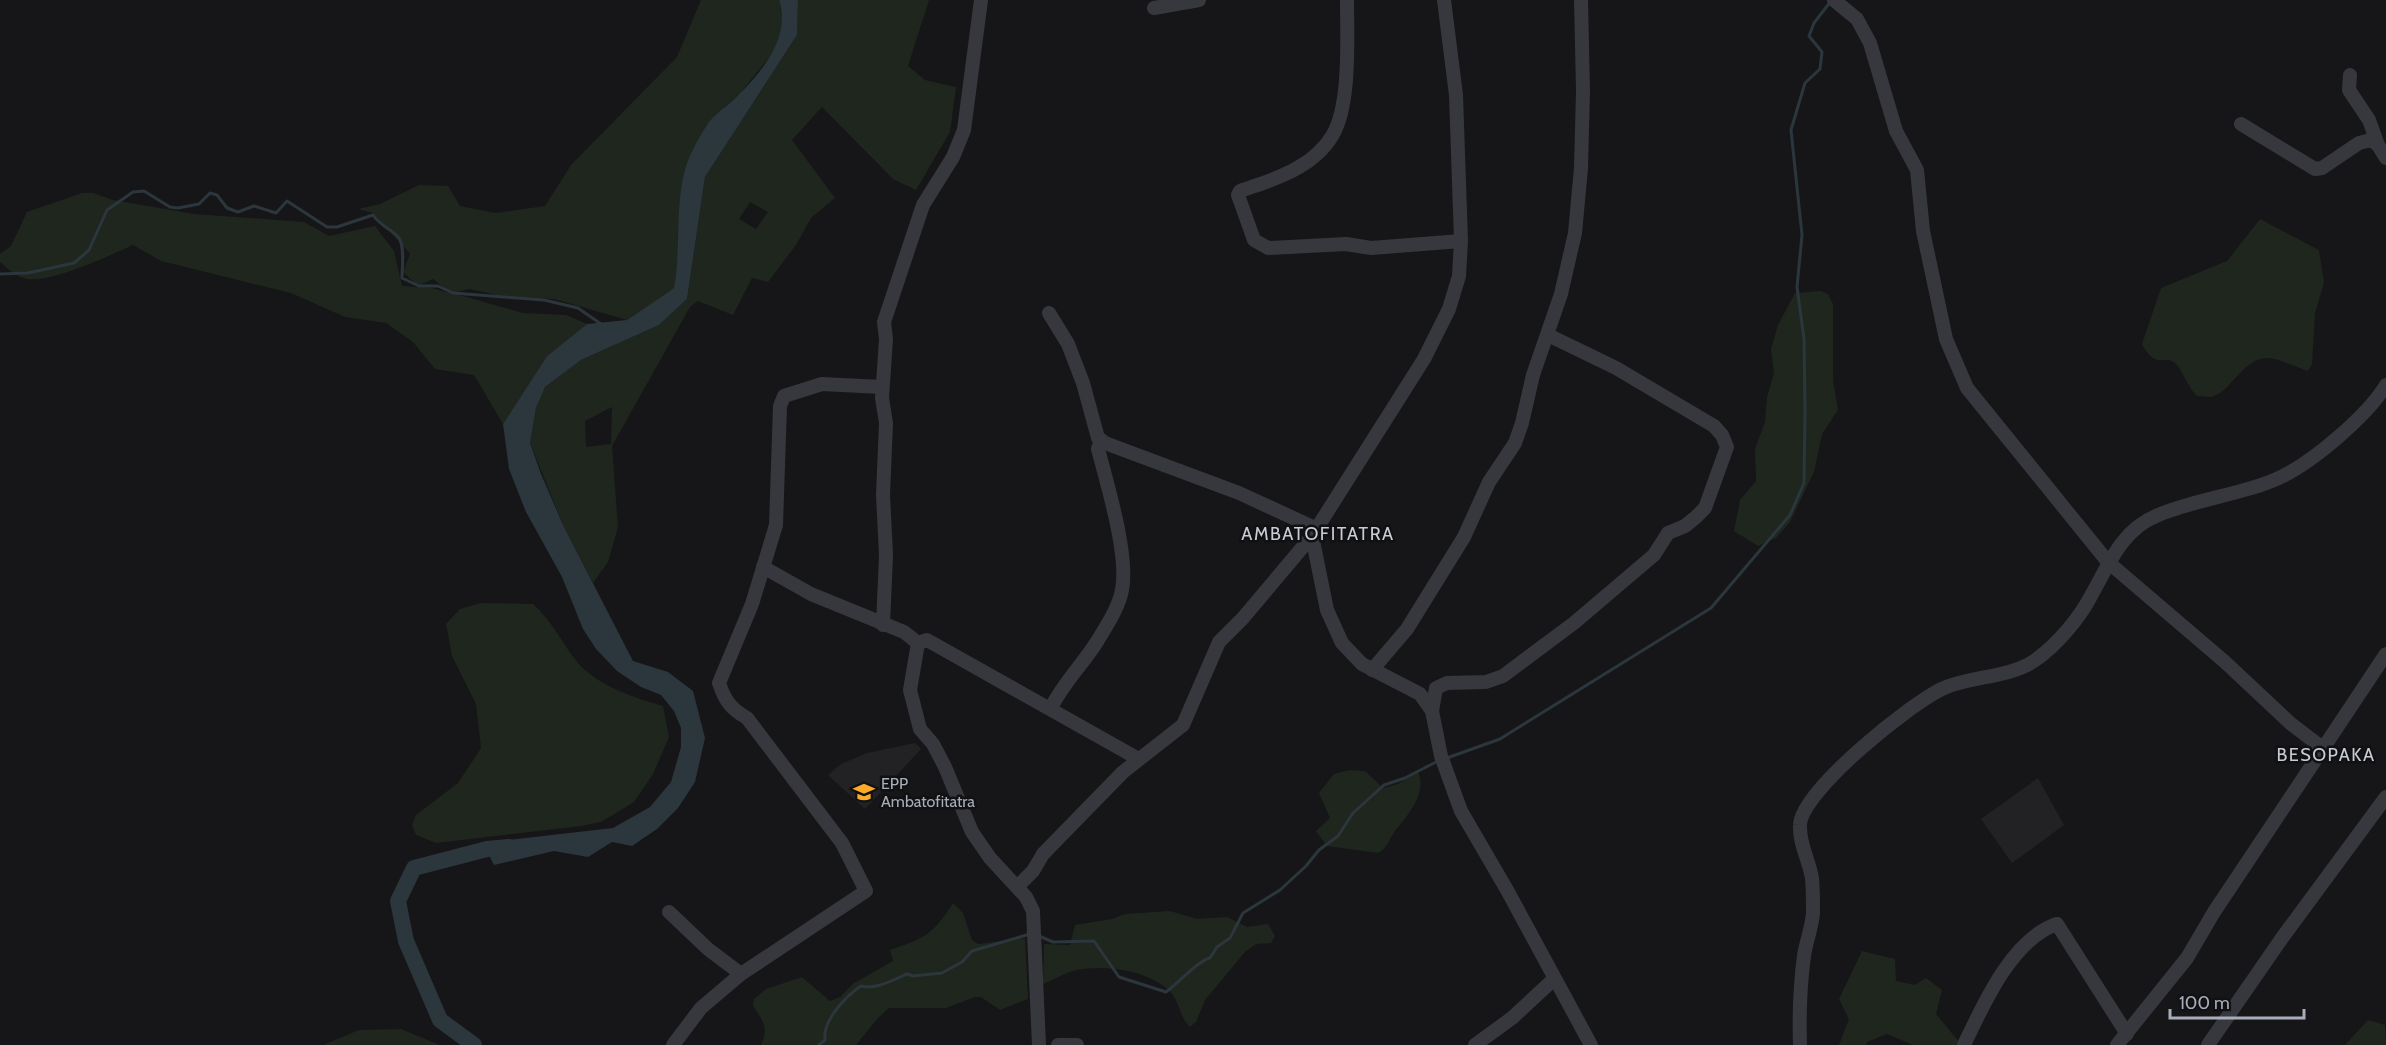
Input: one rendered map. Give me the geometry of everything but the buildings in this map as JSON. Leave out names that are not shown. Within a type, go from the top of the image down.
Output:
[{"type":"street","points":[[883,625],[886,555],[883,495],[886,423],[882,387],[886,339],[884,322],[923,205],[953,157],[964,130],[981,0]]},
{"type":"street","points":[[1154,8],[1199,0]]},
{"type":"street","points":[[1347,0],[1346,81],[1334,135],[1320,152],[1301,166],[1285,175],[1240,191],[1238,195],[1254,240],[1268,248],[1346,244],[1371,248],[1461,241]]},
{"type":"street","points":[[1017,887],[1033,871],[1043,854],[1137,758],[1183,725],[1219,642],[1243,618],[1321,524],[1385,418],[1408,386],[1449,309],[1459,276],[1461,241],[1456,95],[1444,0]]},
{"type":"street","points":[[1372,670],[1407,629],[1464,537],[1489,482],[1515,443],[1533,375],[1562,294],[1575,233],[1581,168],[1583,91],[1581,0]]},
{"type":"street","points":[[1834,0],[1857,19],[1870,43],[1896,131],[1917,170],[1923,231],[1946,339],[1967,388],[2108,562],[2225,662],[2290,723],[2324,749]]},
{"type":"street","points":[[2350,75],[2349,90],[2369,120],[2378,145],[2386,158]]},
{"type":"street","points":[[2241,124],[2315,169],[2322,168],[2359,143],[2371,140],[2378,145]]},
{"type":"street","points":[[1049,313],[1068,344],[1083,383],[1094,428],[1101,440],[1239,493],[1314,532]]},
{"type":"street","points":[[1548,335],[1616,368],[1714,426],[1722,435],[1726,447],[1705,508],[1685,526],[1668,533],[1654,555],[1574,623],[1503,676],[1486,682],[1447,683],[1436,688],[1432,711],[1441,756],[1461,811],[1507,890],[1591,1045]]},
{"type":"street","points":[[673,1045],[701,1008],[741,974],[866,891],[842,843],[747,718],[732,709],[724,699],[719,684],[752,604],[776,525],[780,406],[784,396],[822,384],[882,387]]},
{"type":"street","points":[[1800,1045],[1799,1010],[1804,955],[1813,914],[1812,879],[1800,823],[1808,804],[1882,729],[1900,715],[1945,687],[1983,679],[2033,662],[2080,614],[2108,562],[2133,529],[2155,516],[2283,476],[2326,447],[2379,396],[2386,385]]},
{"type":"street","points":[[1051,708],[1074,670],[1097,642],[1116,608],[1123,589],[1113,507],[1098,449],[1101,440]]},
{"type":"street","points":[[1314,532],[1327,610],[1342,643],[1362,664],[1420,694],[1432,711]]},
{"type":"street","points":[[763,567],[811,594],[904,633],[918,643]]},
{"type":"street","points":[[918,643],[927,640],[1137,758]]},
{"type":"street","points":[[918,643],[910,690],[920,729],[933,744],[945,767],[972,832],[990,858],[1017,887],[1033,911]]},
{"type":"street","points":[[1964,1045],[1994,984],[2024,945],[2046,928],[2057,924],[2122,1040],[2187,958],[2214,912],[2386,654]]},
{"type":"street","points":[[2208,1045],[2282,938],[2386,797]]},
{"type":"street","points":[[1033,871],[1039,1045]]},
{"type":"street","points":[[669,912],[708,949],[741,974]]},
{"type":"street","points":[[1475,1045],[1512,1018],[1554,979]]},
{"type":"street","points":[[1058,1045],[1077,1045]]},
{"type":"shaded area","points":[[701,0],[779,0],[783,21],[776,49],[741,92],[706,125],[679,220],[679,260],[674,288],[627,320],[554,299],[502,296],[469,289],[452,293],[523,313],[566,315],[587,324],[547,356],[503,424],[474,375],[435,369],[413,342],[386,323],[345,317],[291,293],[161,261],[133,245],[110,256],[47,278],[23,278],[0,262],[0,254],[11,246],[27,212],[82,193],[93,193],[113,200],[194,214],[304,222],[329,236],[375,226],[394,251],[402,286],[432,288],[450,293],[433,279],[418,286],[403,272],[410,254],[373,213],[358,209],[380,204],[419,185],[448,186],[460,206],[495,213],[545,206],[571,165],[677,57]]},
{"type":"shaded area","points":[[779,0],[798,0],[797,35],[705,177],[687,299],[659,325],[581,360],[545,387],[536,408],[530,443],[564,527],[633,661],[668,672],[693,691],[705,738],[695,782],[678,808],[657,829],[632,846],[612,842],[588,857],[554,851],[494,865],[483,843],[613,828],[650,807],[671,782],[681,747],[681,728],[674,711],[661,695],[641,687],[617,671],[596,649],[583,629],[562,577],[526,512],[509,469],[503,424],[547,356],[587,324],[627,320],[674,288],[681,188],[687,162],[707,124],[752,81],[770,56],[781,29],[782,15]]},
{"type":"shaded area","points":[[798,0],[929,0],[908,66],[925,80],[956,87],[950,132],[916,190],[893,179],[822,107],[792,140],[835,198],[811,218],[796,245],[768,282],[752,278],[733,315],[698,301],[690,307],[612,446],[618,527],[608,562],[593,583],[564,527],[530,443],[536,408],[545,387],[581,360],[659,325],[687,299],[705,177],[797,35]],"holes":[[[750,202],[768,212],[756,229],[739,219]],[[612,407],[611,444],[586,447],[585,421]]]},
{"type":"shaded area","points":[[2260,219],[2319,250],[2324,283],[2315,313],[2312,364],[2308,371],[2278,360],[2259,359],[2251,363],[2218,394],[2211,397],[2197,396],[2176,364],[2152,357],[2142,344],[2161,288],[2227,261]]},
{"type":"shaded area","points":[[1821,291],[1828,294],[1833,304],[1833,380],[1838,410],[1822,434],[1814,472],[1790,522],[1776,538],[1758,546],[1734,531],[1740,500],[1756,481],[1755,449],[1765,422],[1767,397],[1774,373],[1771,349],[1778,325],[1795,293]]},
{"type":"shaded area","points":[[481,603],[533,604],[586,671],[606,685],[663,706],[669,737],[653,774],[634,802],[601,822],[581,826],[436,843],[416,835],[412,825],[416,815],[458,783],[481,748],[476,704],[452,656],[446,624],[460,609]]},
{"type":"shaded area","name":"EPP Ambatofitatra","points":[[915,743],[921,749],[865,809],[828,775],[841,764],[867,753]]},
{"type":"shaded area","points":[[1349,770],[1365,771],[1383,788],[1398,784],[1418,772],[1420,788],[1415,804],[1386,846],[1378,853],[1327,846],[1316,831],[1330,818],[1319,793],[1334,774]]},
{"type":"shaded area","points":[[2038,778],[2064,825],[2012,863],[1981,819]]},
{"type":"shaded area","points":[[953,903],[963,913],[972,940],[978,944],[1025,938],[1028,999],[1000,1010],[981,997],[946,1008],[889,1008],[856,1045],[761,1045],[765,1029],[753,1006],[754,999],[766,989],[802,977],[830,1001],[840,997],[854,983],[893,961],[890,950],[928,934],[940,922]]},
{"type":"shaded area","points":[[1170,911],[1197,919],[1227,917],[1247,927],[1268,924],[1275,936],[1271,943],[1256,944],[1245,952],[1205,1000],[1196,1022],[1190,1027],[1172,994],[1164,986],[1128,971],[1089,968],[1073,971],[1043,984],[1044,944],[1070,945],[1075,925],[1112,919],[1125,914]]},
{"type":"shaded area","points":[[1862,951],[1895,959],[1896,981],[1915,985],[1926,978],[1942,990],[1936,1014],[1960,1043],[1959,1045],[1913,1045],[1887,1034],[1867,1042],[1866,1045],[1839,1045],[1849,1019],[1839,999]]},
{"type":"shaded area","points":[[2368,1020],[2385,1025],[2386,1045],[2345,1045]]},
{"type":"shaded area","points":[[401,1029],[440,1045],[323,1045],[359,1030]]},
{"type":"waterway","points":[[1447,758],[1500,739],[1711,608],[1790,515],[1804,483],[1805,411],[1804,339],[1797,287],[1802,235],[1791,130],[1805,83],[1820,69],[1822,52],[1809,36],[1814,23],[1831,1]]},
{"type":"waterway","points":[[0,274],[28,273],[74,263],[89,250],[107,210],[133,192],[144,191],[170,207],[178,208],[199,204],[210,193],[217,195],[227,208],[238,212],[254,206],[276,213],[287,201],[327,227],[337,227],[373,215],[401,242],[402,278],[419,286],[438,286],[453,293],[544,300],[578,308],[601,324]]},
{"type":"waterway","points":[[1039,936],[1053,942],[1094,941],[1119,977],[1166,992],[1194,968],[1210,958],[1217,947],[1230,938],[1243,913],[1280,890],[1306,866],[1319,850],[1338,836],[1353,813],[1384,785],[1405,778],[1438,761]]},
{"type":"waterway","points":[[474,1045],[440,1020],[406,941],[398,901],[414,868],[487,849],[509,847]]},
{"type":"waterway","points":[[819,1045],[825,1040],[827,1025],[831,1017],[861,986],[878,986],[907,974],[913,976],[942,973],[962,962],[972,951],[1030,934]]},
{"type":"place","name":"EPP Ambatofitatra","points":[[864,792]]},
{"type":"district","name":"AMBATOFITATRA","points":[[1318,534]]},
{"type":"district","name":"BESOPAKA","points":[[2326,755]]}]
